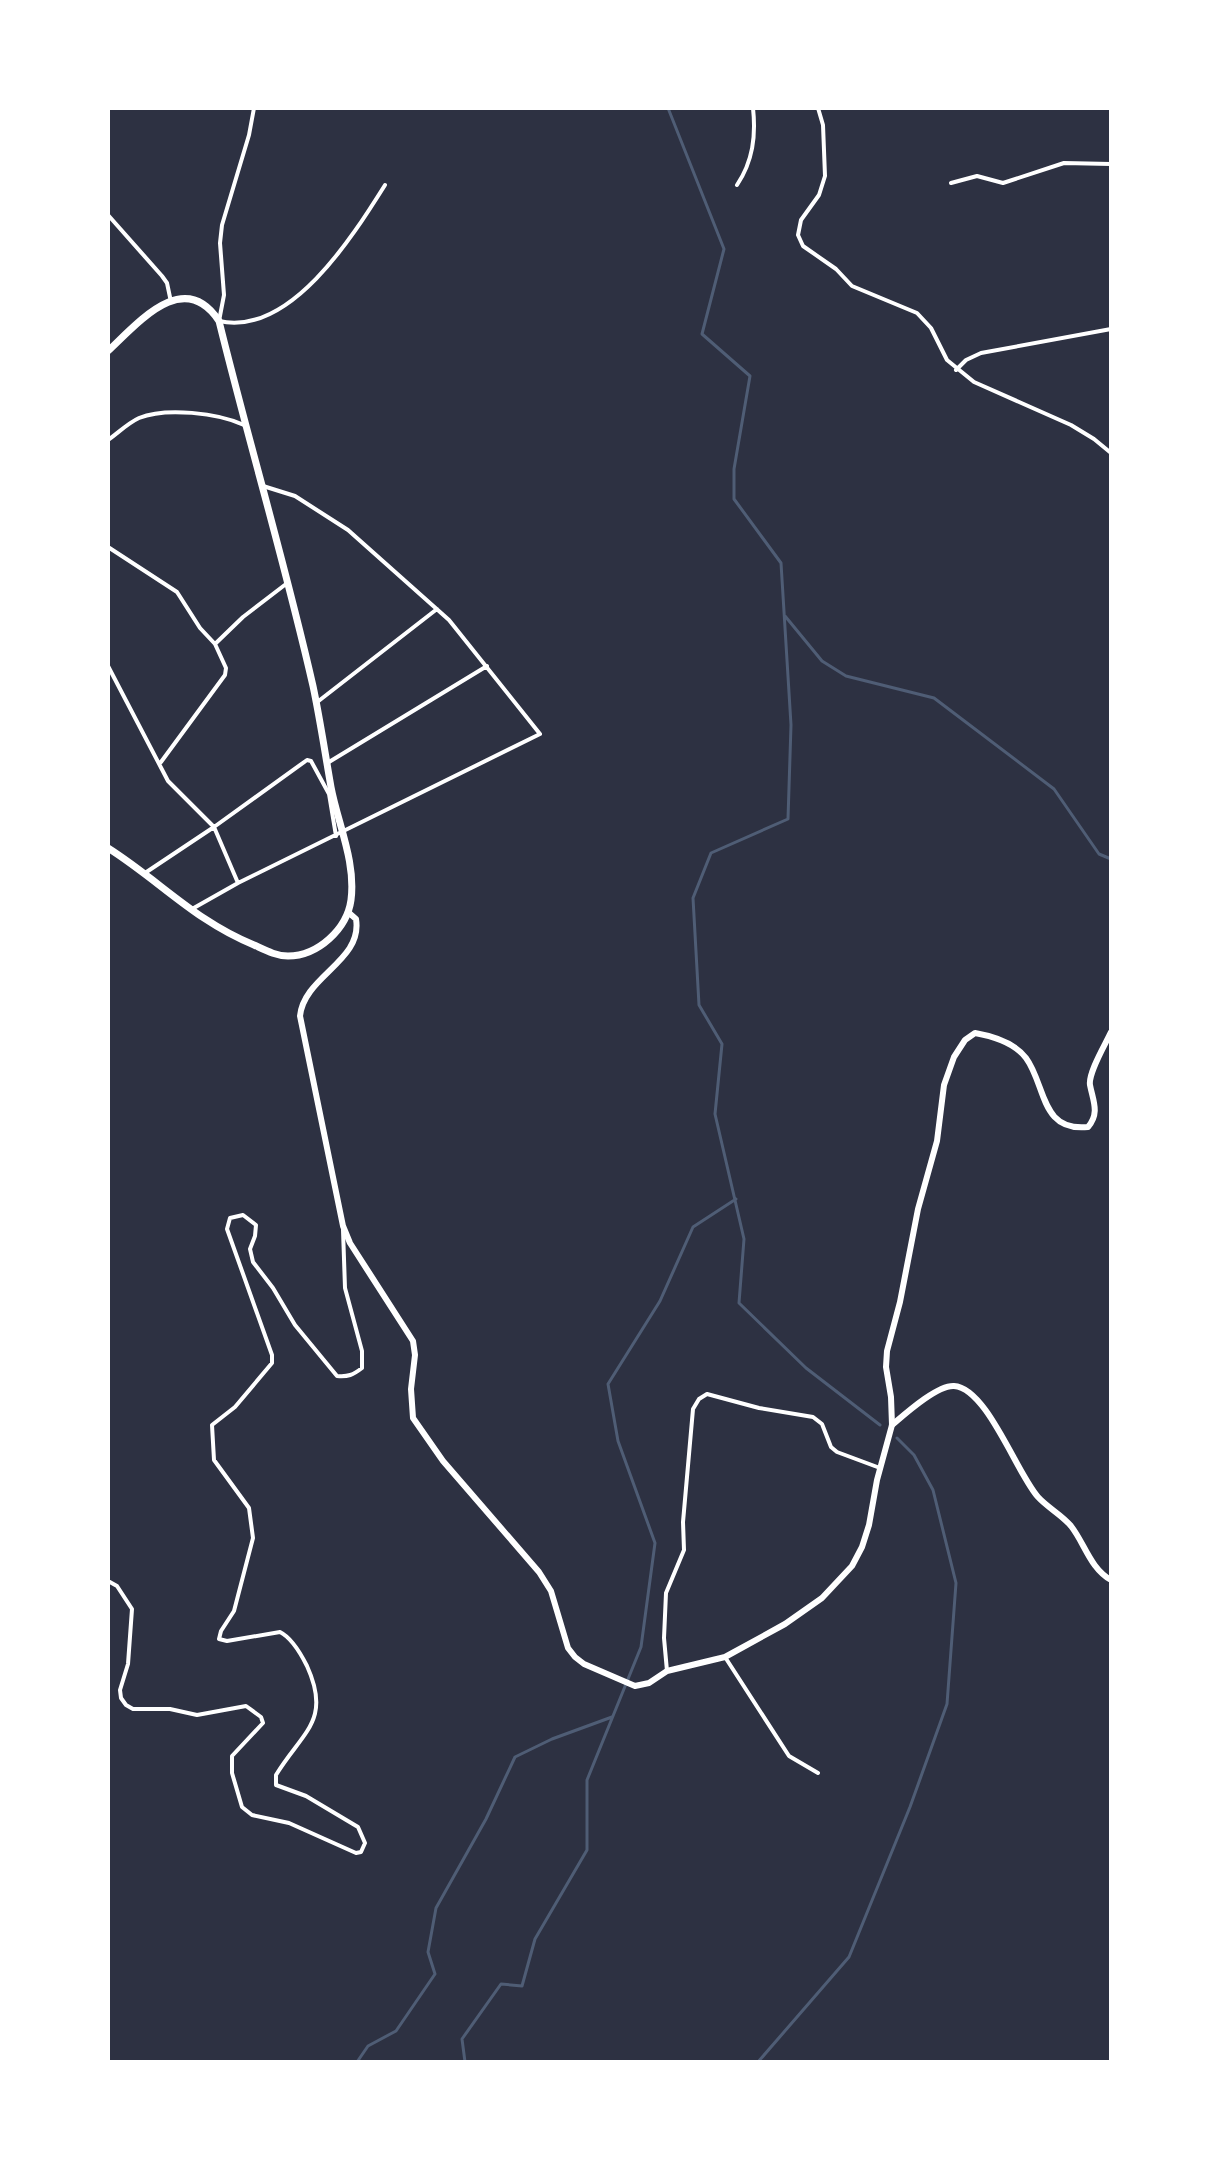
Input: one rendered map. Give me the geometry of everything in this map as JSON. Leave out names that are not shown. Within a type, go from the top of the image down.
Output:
[{"type":"main road","points":[[108,351],[157,308],[182,298],[196,299],[210,308],[219,321],[316,703],[339,835],[351,869],[348,912],[329,940],[310,951],[285,956],[225,933],[190,911],[108,848]]},
{"type":"main road","points":[[348,912],[356,919],[357,927],[350,947],[309,991],[301,1004],[300,1016],[343,1226],[350,1243],[413,1341],[413,1418],[443,1461],[539,1572],[551,1591],[568,1648],[584,1664],[635,1686],[649,1683],[667,1671],[725,1657],[785,1624],[822,1598],[839,1581],[862,1547],[892,1425],[887,1351],[918,1209],[937,1141],[944,1085],[954,1057],[965,1040],[975,1033],[1003,1041],[1025,1056],[1049,1110],[1056,1118],[1077,1128],[1088,1127],[1094,1121],[1090,1076],[1111,1032]]},
{"type":"main road","points":[[892,1425],[936,1392],[953,1385],[968,1391],[995,1424],[1039,1499],[1068,1522],[1100,1573],[1111,1580]]},
{"type":"street","points":[[254,108],[222,225],[220,243],[224,295],[219,321],[251,321],[291,301],[347,243],[385,185]]},
{"type":"street","points":[[737,185],[751,156],[753,108]]},
{"type":"street","points":[[818,108],[823,125],[825,176],[819,195],[798,227],[800,241],[807,250],[836,269],[852,286],[917,313],[931,328],[947,360],[956,370],[974,382],[1071,425],[1111,453]]},
{"type":"street","points":[[951,183],[977,176],[1003,183],[1064,163],[1111,164]]},
{"type":"street","points":[[108,215],[162,276],[167,283],[171,302]]},
{"type":"street","points":[[956,370],[966,360],[981,353],[1111,329]]},
{"type":"street","points":[[108,438],[136,419],[153,414],[216,415],[246,427]]},
{"type":"street","points":[[190,911],[238,883],[540,734],[458,630],[437,609],[348,530],[295,496],[261,486]]},
{"type":"street","points":[[108,547],[177,592],[200,628],[215,644],[226,668],[225,675],[160,763]]},
{"type":"street","points":[[215,644],[243,617],[287,583]]},
{"type":"street","points":[[316,703],[437,609]]},
{"type":"street","points":[[108,666],[168,781],[214,827],[238,883]]},
{"type":"street","points":[[327,763],[487,666]]},
{"type":"street","points":[[144,874],[307,760],[311,761],[329,794],[339,835]]},
{"type":"street","points":[[108,1581],[117,1586],[132,1609],[128,1664],[120,1690],[126,1705],[133,1709],[170,1709],[197,1715],[246,1706],[255,1711],[263,1723],[232,1756],[232,1773],[242,1807],[252,1815],[289,1823],[356,1853],[361,1852],[365,1843],[358,1827],[306,1796],[276,1785],[276,1775],[316,1717],[317,1689],[305,1661],[287,1635],[280,1632],[227,1641],[219,1639],[234,1611],[253,1538],[249,1508],[216,1465],[211,1433],[212,1425],[235,1407],[272,1363],[272,1355],[227,1229],[230,1218],[243,1215],[256,1225],[250,1249],[253,1262],[319,1355],[337,1376],[346,1377],[362,1368],[362,1351],[345,1288],[343,1226]]},
{"type":"street","points":[[667,1671],[664,1638],[666,1593],[684,1550],[683,1522],[693,1409],[699,1399],[707,1394],[715,1395],[759,1408],[813,1417],[822,1424],[831,1447],[880,1468]]},
{"type":"street","points":[[725,1657],[789,1756],[818,1773]]},
{"type":"waterway","points":[[668,108],[724,249],[702,334],[750,376],[734,469],[734,499],[781,563],[791,725],[788,819],[711,853],[693,898],[699,1005],[722,1044],[715,1114],[744,1239],[739,1303],[806,1368],[880,1425]]},
{"type":"waterway","points":[[785,616],[822,661],[846,676],[934,698],[1054,789],[1099,854],[1111,859]]},
{"type":"waterway","points":[[465,2062],[462,2039],[501,1984],[522,1986],[535,1939],[587,1850],[587,1780],[641,1647],[655,1543],[618,1441],[608,1384],[660,1301],[693,1227],[736,1199]]},
{"type":"waterway","points":[[758,2062],[849,1957],[910,1807],[947,1704],[956,1583],[933,1490],[914,1455],[897,1438]]},
{"type":"waterway","points":[[357,2062],[368,2046],[396,2031],[435,1974],[428,1952],[436,1908],[486,1819],[515,1757],[552,1739],[612,1717]]}]
